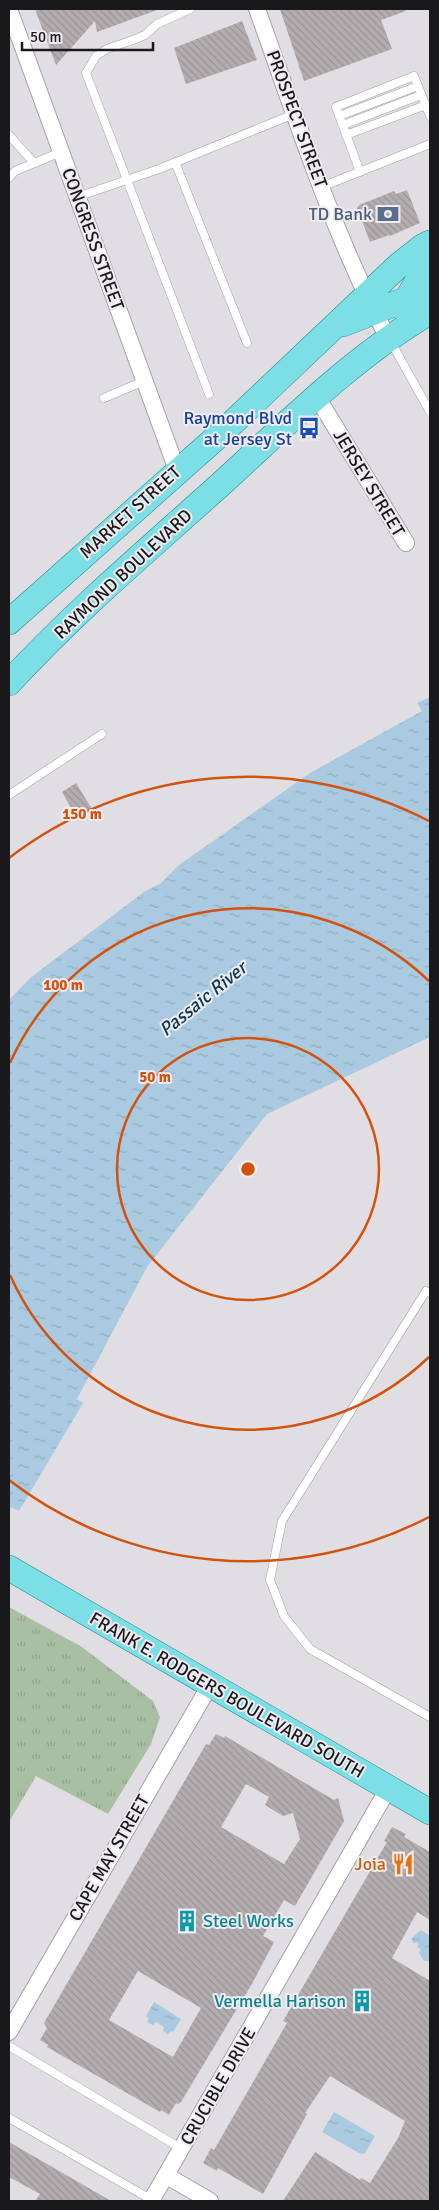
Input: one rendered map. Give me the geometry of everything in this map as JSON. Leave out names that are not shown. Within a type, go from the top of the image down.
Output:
[{"type":"main road","points":[[370,304],[407,259],[430,243]]},
{"type":"main road","points":[[393,336],[419,296],[430,259]]},
{"type":"main road","points":[[370,304],[419,296]]},
{"type":"main road","name":"MARKET STREET","points":[[9,622],[177,470],[227,428],[332,328],[370,304]]},
{"type":"main road","points":[[317,397],[393,336],[430,312]]},
{"type":"main road","name":"RAYMOND BOULEVARD","points":[[9,683],[82,610],[317,397]]},
{"type":"main road","name":"FRANK E. RODGERS BOULEVARD SOUTH","points":[[16,1573],[430,1812]]},
{"type":"street","name":"PROSPECT STREET","points":[[256,9],[321,187],[370,304],[393,336]]},
{"type":"street","name":"CONGRESS STREET","points":[[10,14],[177,470]]},
{"type":"street","name":"JERSEY STREET","points":[[317,397],[406,542]]},
{"type":"street","name":"CAPE MAY STREET","points":[[9,2032],[210,1685]]},
{"type":"street","name":"CRUCIBLE DRIVE","points":[[152,2201],[388,1788]]},
{"type":"street","points":[[167,2176],[210,2201]]},
{"type":"lane","points":[[190,9],[171,13],[145,35],[107,49],[96,56],[86,72],[209,394]]},
{"type":"lane","points":[[360,172],[339,116],[418,86],[430,116]]},
{"type":"lane","points":[[343,125],[422,95]]},
{"type":"lane","points":[[346,135],[426,105]]},
{"type":"lane","points":[[77,197],[128,180],[294,114]]},
{"type":"lane","points":[[9,135],[34,162]]},
{"type":"lane","points":[[321,187],[430,144]]},
{"type":"lane","points":[[9,178],[15,171],[61,152]]},
{"type":"lane","points":[[175,162],[247,343]]},
{"type":"lane","points":[[393,336],[430,412]]},
{"type":"lane","points":[[104,398],[144,381]]},
{"type":"lane","points":[[9,794],[102,734]]},
{"type":"lane","points":[[430,1293],[426,1291],[282,1521],[270,1580],[284,1616],[310,1649],[430,1717]]},
{"type":"lane","points":[[9,2046],[182,2149]]},
{"type":"lane","points":[[9,2118],[152,2201]]},
{"type":"green space","points":[[9,1607],[82,1647],[153,1701],[160,1717],[151,1744],[108,1814],[36,1776],[9,1822]]},
{"type":"water","name":"Passaic River","points":[[430,697],[430,1037],[267,1114],[147,1267],[77,1399],[83,1403],[19,1511],[11,1507],[9,1511],[9,1000],[30,978],[144,892],[161,883],[179,865],[310,773],[422,711],[417,703]]},
{"type":"water","points":[[421,1930],[430,1936],[430,1961],[424,1961],[419,1953],[421,1949],[417,1947],[419,1944],[416,1942],[414,1944],[411,1939]]},
{"type":"water","points":[[154,2002],[181,2019],[173,2032],[171,2031],[168,2034],[163,2031],[164,2027],[156,2022],[153,2025],[147,2022],[149,2018],[146,2016]]},
{"type":"water","points":[[334,2112],[375,2136],[365,2153],[361,2154],[322,2132]]},
{"type":"building","points":[[35,9],[157,10],[97,32],[95,21],[56,65]]},
{"type":"building","points":[[280,9],[405,9],[406,11],[381,20],[392,49],[304,81]]},
{"type":"building","points":[[242,21],[257,60],[186,84],[174,48]]},
{"type":"building","name":"TD Bank","points":[[407,190],[420,223],[370,242],[357,208],[359,205],[394,191],[396,194]]},
{"type":"building","points":[[76,783],[92,809],[77,818],[62,792]]},
{"type":"building","name":"Steel Works","points":[[216,1734],[224,1738],[225,1736],[334,1800],[338,1798],[344,1821],[295,1906],[284,1900],[263,1936],[274,1942],[253,1982],[181,2102],[176,2103],[169,2115],[161,2110],[160,2112],[47,2047],[48,2045],[40,2040],[47,2028],[44,2023],[206,1744],[209,1745]],"holes":[[[246,1784],[269,1797],[265,1805],[283,1816],[293,1813],[300,1839],[284,1864],[221,1827]],[[138,1971],[201,2008],[173,2057],[109,2020]]]},
{"type":"building","name":"Vermella Harison","points":[[392,1827],[406,1834],[404,1837],[430,1852],[430,1920],[417,1912],[392,1958],[430,1981],[430,2201],[283,2201],[315,2152],[360,2180],[361,2178],[370,2183],[398,2138],[405,2121],[330,2076],[305,2113],[307,2114],[263,2194],[218,2168],[217,2171],[203,2163],[211,2148],[214,2150],[287,2023],[283,2021],[387,1842],[384,1841]]},
{"type":"building","points":[[9,2142],[111,2201],[35,2201],[40,2194],[9,2177]]},
{"type":"place","name":"TD Bank","points":[[388,214]]},
{"type":"place","name":"Raymond Blvd at Jersey St","points":[[309,428]]},
{"type":"place","name":"Joia","points":[[403,1864]]},
{"type":"place","name":"Steel Works","points":[[187,1921]]},
{"type":"place","name":"Vermella Harison","points":[[362,2001]]}]
